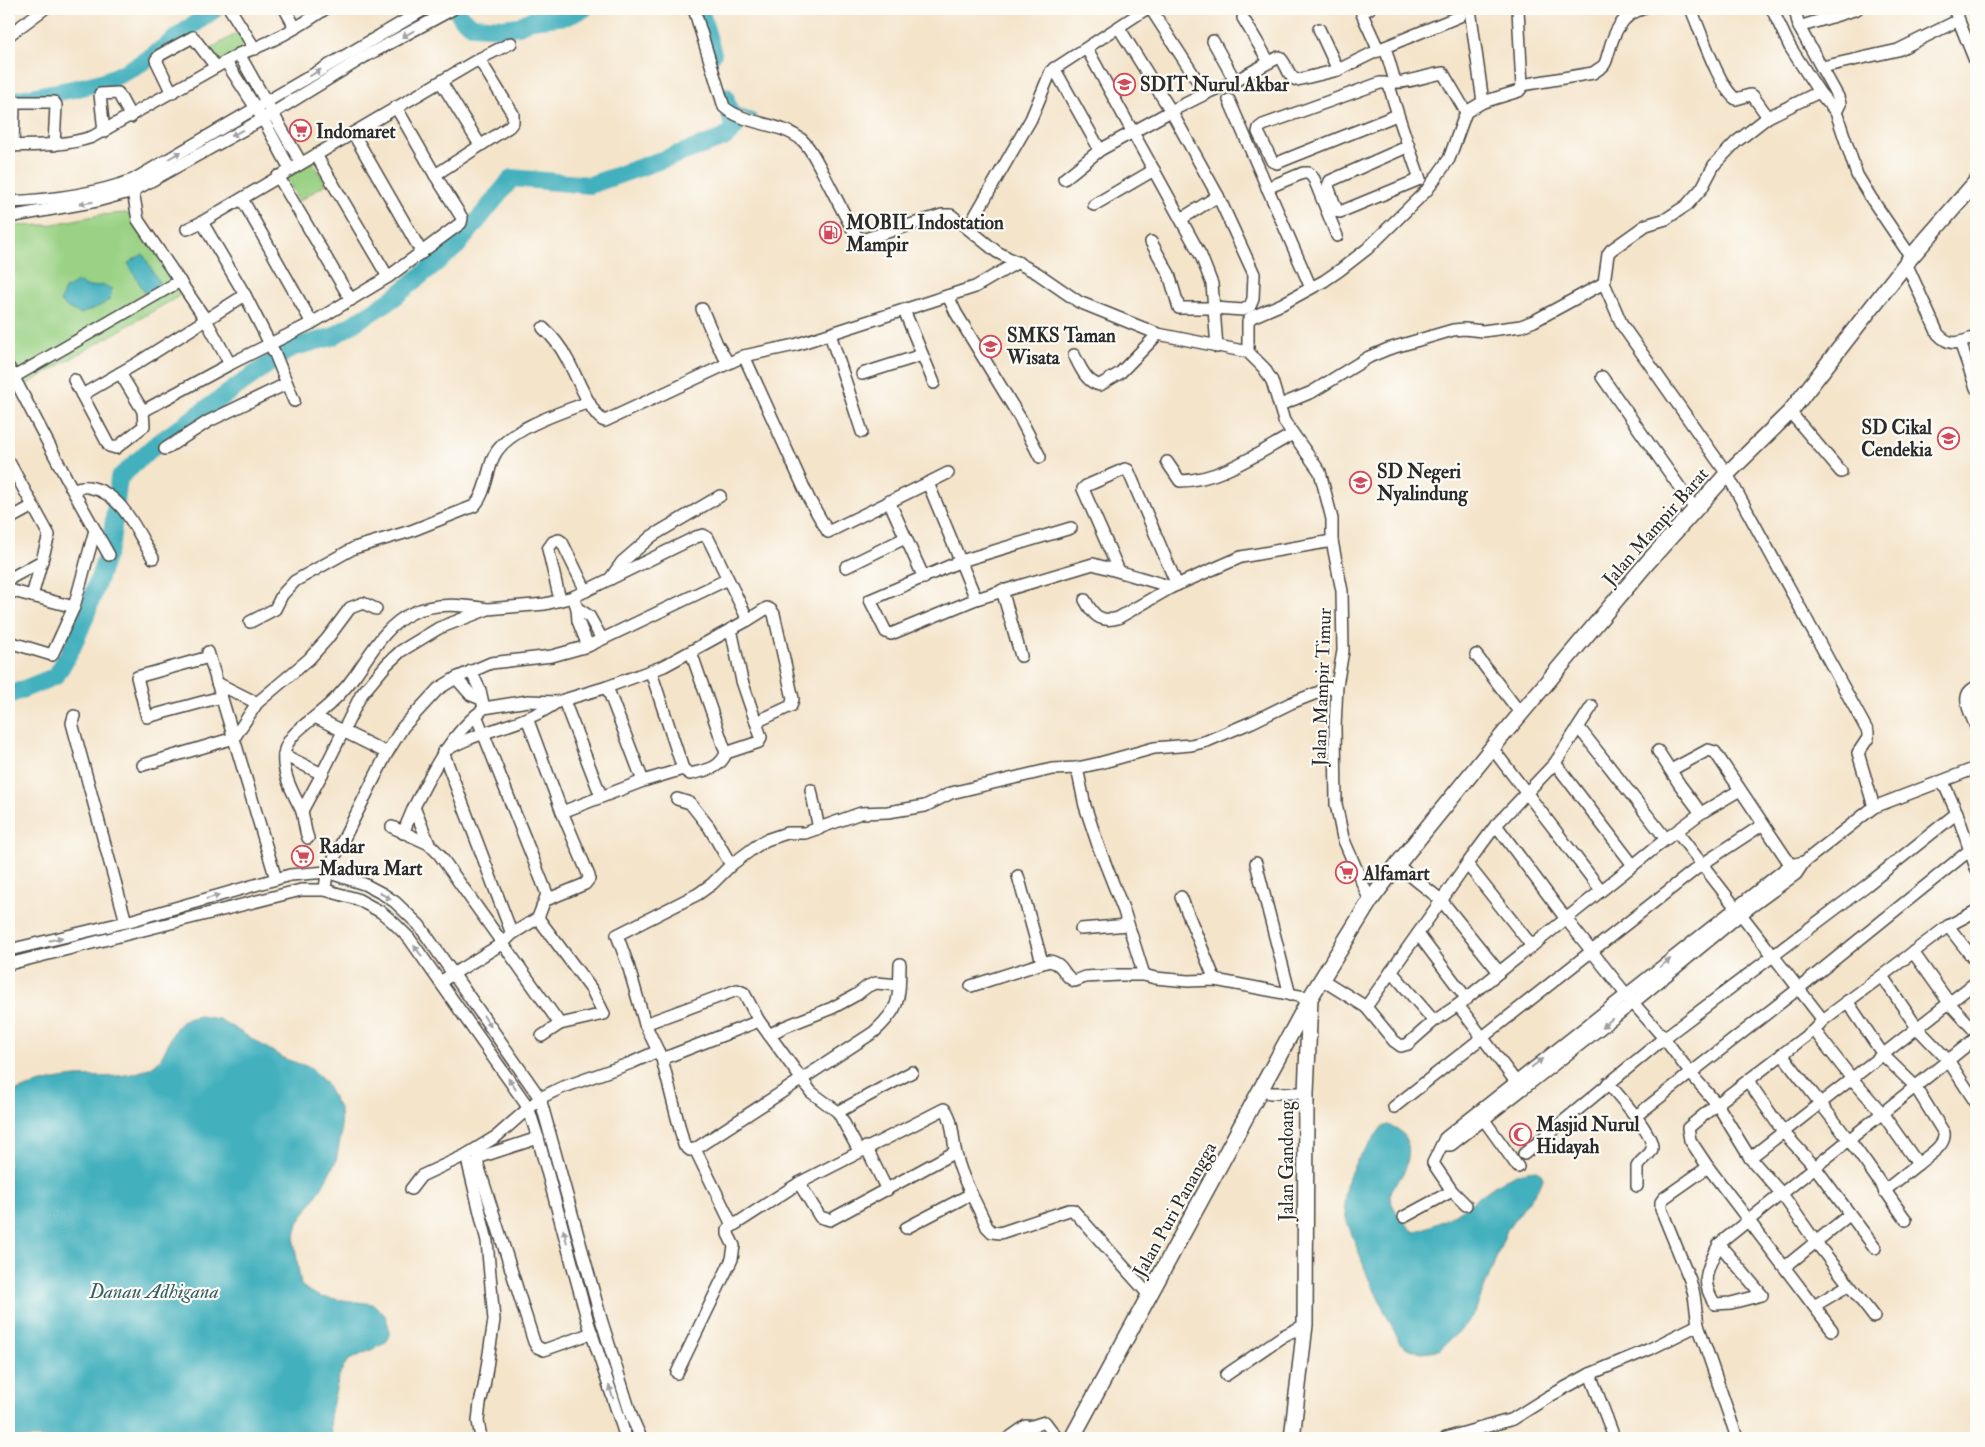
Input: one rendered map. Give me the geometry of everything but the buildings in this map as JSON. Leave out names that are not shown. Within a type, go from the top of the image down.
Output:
[{"type":"street","points":[[9,35],[44,9]]},
{"type":"street","points":[[230,9],[254,49]]},
{"type":"street","points":[[285,9],[295,27]]},
{"type":"street","points":[[54,144],[56,105],[54,102],[18,102],[14,106],[11,146],[54,144],[78,142],[104,132],[240,54],[254,49],[325,9]]},
{"type":"street","points":[[9,202],[51,200],[111,188],[133,180],[426,9]]},
{"type":"street","points":[[694,9],[723,104],[728,110],[787,131],[802,140],[813,155],[857,237],[865,238],[942,215],[951,215],[997,252],[1018,262],[1079,302],[1158,334],[1248,352],[1248,322],[1252,317],[1282,304],[1311,288],[1340,270],[1367,249],[1427,190],[1449,159],[1466,112],[1483,102],[1519,90],[1522,85],[1518,9]]},
{"type":"street","points":[[968,228],[1031,119],[1048,74],[1054,68],[1146,9]]},
{"type":"street","points":[[1151,9],[1206,94]]},
{"type":"street","points":[[1369,9],[1362,14],[1382,49],[1394,78],[1400,84],[1424,76],[1443,73],[1466,112]]},
{"type":"street","points":[[1522,85],[1593,73],[1606,61],[1613,35],[1618,26],[1635,11],[1642,9]]},
{"type":"street","points":[[1691,9],[1720,76],[1730,94],[1736,99],[1750,95],[1753,96],[1768,117]]},
{"type":"street","points":[[1772,9],[1790,47],[1819,92],[1836,112],[1858,175],[1909,260],[1938,334],[1944,341],[1951,343],[1976,337]]},
{"type":"street","points":[[1794,9],[1799,27],[1838,97],[1840,104],[1836,112]]},
{"type":"street","points":[[1799,27],[1857,9]]},
{"type":"street","points":[[1954,9],[1976,62]]},
{"type":"street","points":[[9,217],[97,201],[133,191],[268,116],[364,57],[452,10]]},
{"type":"street","points":[[1064,179],[1100,150],[1171,111],[1281,57],[1291,77],[1295,80],[1338,70],[1465,12],[1483,102]]},
{"type":"street","points":[[1243,18],[1269,62]]},
{"type":"street","points":[[1822,67],[1898,50],[1959,20]]},
{"type":"street","points":[[1119,28],[1171,111],[1218,196],[1254,274],[1253,299],[1250,306],[1243,310],[1179,308],[1169,274],[1151,242]]},
{"type":"street","points":[[1319,29],[1338,70]]},
{"type":"street","points":[[172,93],[156,60],[193,37],[261,105]]},
{"type":"street","points":[[1213,41],[1235,81]]},
{"type":"street","points":[[187,229],[242,199],[479,59],[511,43]]},
{"type":"street","points":[[359,47],[364,57]]},
{"type":"street","points":[[1086,49],[1201,256],[1212,284],[1217,347]]},
{"type":"street","points":[[240,54],[261,105],[295,166]]},
{"type":"street","points":[[435,175],[512,124],[514,118],[479,59]]},
{"type":"street","points":[[1054,68],[1100,150]]},
{"type":"street","points":[[441,82],[480,145]]},
{"type":"street","points":[[1397,115],[1277,164],[1272,161],[1258,132],[1262,125],[1385,82],[1389,85],[1397,115],[1420,179],[1427,190]]},
{"type":"street","points":[[1819,92],[1768,117],[1736,142],[1714,165],[1702,188],[1687,205],[1666,219],[1646,225],[1611,250],[1608,254],[1604,283],[1622,324],[1727,474],[1868,732],[1868,738],[1858,753],[1874,808]]},
{"type":"street","points":[[104,132],[100,94],[118,93],[131,116]]},
{"type":"street","points":[[1229,100],[1311,288]]},
{"type":"street","points":[[143,412],[230,364],[274,355],[312,323],[388,277],[462,221],[396,107]]},
{"type":"street","points":[[353,133],[422,253]]},
{"type":"street","points":[[1409,146],[1330,181],[1328,186],[1338,211],[1343,212],[1420,179]]},
{"type":"street","points":[[316,155],[388,277]]},
{"type":"street","points":[[1094,205],[1154,170]]},
{"type":"street","points":[[1267,188],[1303,173],[1312,176],[1337,236]]},
{"type":"street","points":[[278,176],[351,300]]},
{"type":"street","name":"Jalan Mampir Barat","points":[[1370,901],[1492,748],[1647,563],[1727,474],[1790,412],[1909,260],[1976,182]]},
{"type":"street","points":[[133,191],[138,220],[206,320],[230,364]]},
{"type":"street","points":[[1181,219],[1218,196]]},
{"type":"street","points":[[242,199],[312,323]]},
{"type":"street","points":[[202,222],[245,295],[294,401]]},
{"type":"street","points":[[543,328],[554,338],[567,358],[589,402],[600,419],[606,421],[744,356],[795,345],[975,287],[1018,262]]},
{"type":"street","points":[[107,551],[11,373],[180,281]]},
{"type":"street","points":[[1280,405],[1312,392],[1369,357],[1388,348],[1453,330],[1483,331],[1520,326],[1534,321],[1604,283]]},
{"type":"street","points":[[82,395],[245,295]]},
{"type":"street","points":[[948,296],[956,313],[1020,418],[1040,457]]},
{"type":"street","points":[[702,309],[728,363]]},
{"type":"street","points":[[904,310],[934,383]]},
{"type":"street","points":[[830,334],[862,432]]},
{"type":"street","points":[[1074,354],[1091,382],[1100,385],[1120,373],[1158,334]]},
{"type":"street","points":[[1960,342],[1976,388]]},
{"type":"street","name":"Jalan Mampir Timur","points":[[1248,352],[1268,375],[1284,421],[1320,472],[1332,520],[1332,541],[1342,591],[1343,651],[1337,686],[1335,727],[1336,804],[1343,838],[1370,901]]},
{"type":"street","points":[[862,374],[922,355]]},
{"type":"street","points":[[744,356],[809,499],[828,532],[948,473]]},
{"type":"street","points":[[74,380],[109,446],[116,448],[144,426],[143,412],[120,373]]},
{"type":"street","points":[[1602,377],[1695,509]]},
{"type":"street","points":[[165,449],[209,421],[286,384]]},
{"type":"street","points":[[250,622],[275,609],[282,595],[295,581],[354,548],[411,531],[474,506],[480,498],[488,471],[501,445],[542,419],[589,402]]},
{"type":"street","points":[[1790,412],[1841,472]]},
{"type":"street","points":[[1168,462],[1180,481],[1190,481],[1207,477],[1234,466],[1293,434]]},
{"type":"street","points":[[9,462],[49,535],[32,596]]},
{"type":"street","points":[[1119,571],[1083,489],[1125,469],[1128,470],[1174,586]]},
{"type":"street","points":[[928,483],[976,599]]},
{"type":"street","points":[[72,489],[87,487],[116,502],[153,558]]},
{"type":"street","points":[[610,579],[622,562],[652,536],[720,496]]},
{"type":"street","points":[[889,501],[924,578]]},
{"type":"street","points":[[9,519],[33,506]]},
{"type":"street","points":[[1071,528],[961,561],[870,600],[888,634],[1002,590],[1093,564],[1174,586]]},
{"type":"street","points":[[9,642],[52,655],[74,608],[95,530]]},
{"type":"street","points":[[308,838],[302,820],[302,811],[290,786],[284,755],[288,743],[297,730],[315,717],[341,693],[382,637],[409,614],[424,607],[462,605],[488,609],[545,604],[573,597],[696,537],[704,535],[708,538],[726,580],[748,620]]},
{"type":"street","points":[[846,567],[905,538]]},
{"type":"street","points":[[560,600],[548,549],[551,544],[559,540],[562,542],[586,591]]},
{"type":"street","points":[[1085,600],[1094,615],[1101,619],[1110,620],[1118,618],[1174,586],[1241,558],[1332,541]]},
{"type":"street","points":[[9,579],[42,561]]},
{"type":"street","points":[[325,890],[327,872],[387,753],[403,727],[438,688],[471,671],[492,663],[552,656],[588,646],[726,580]]},
{"type":"street","points":[[9,590],[74,608]]},
{"type":"street","points":[[1002,590],[1021,656]]},
{"type":"street","points":[[573,597],[577,608],[578,621],[588,646]]},
{"type":"street","points":[[143,765],[234,738],[258,703],[309,659],[350,608],[363,603],[376,609]]},
{"type":"street","points":[[577,608],[589,616],[602,639]]},
{"type":"street","points":[[443,752],[456,743],[482,732],[545,711],[560,702],[651,672],[691,652],[767,608],[771,610],[793,699],[791,706],[756,722]]},
{"type":"street","points":[[302,811],[361,695],[387,664],[401,651],[439,628],[488,609]]},
{"type":"street","points":[[726,753],[759,742],[761,734],[739,672],[731,629]]},
{"type":"street","points":[[651,672],[683,768],[690,774],[716,767],[723,760],[726,753],[691,652]]},
{"type":"street","points":[[221,697],[148,717],[137,677],[209,655],[276,879]]},
{"type":"street","points":[[1476,655],[1521,714]]},
{"type":"street","points":[[440,982],[503,943],[512,934],[538,918],[547,894],[482,732],[480,690],[471,671]]},
{"type":"street","points":[[456,678],[480,707]]},
{"type":"street","points":[[217,684],[258,703]]},
{"type":"street","points":[[900,964],[900,985],[897,1005],[890,1017],[874,1032],[695,1149],[690,1150],[684,1145],[660,1055],[645,1024],[618,935],[698,894],[712,884],[731,865],[766,840],[787,832],[806,834],[862,813],[888,812],[925,806],[951,793],[1052,769],[1077,768],[1154,748],[1191,745],[1207,741],[1291,703],[1337,686]]},
{"type":"street","points":[[607,687],[643,781]]},
{"type":"street","points":[[1976,687],[1968,691],[1966,696],[1967,706],[1976,727]]},
{"type":"street","points":[[403,833],[414,807],[443,752],[480,707],[528,701],[560,702]]},
{"type":"street","points":[[560,702],[601,796]]},
{"type":"street","points":[[1366,1007],[1440,900],[1496,825],[1555,764],[1592,706]]},
{"type":"street","points":[[74,716],[72,724],[126,922]]},
{"type":"street","points":[[315,717],[387,753]]},
{"type":"street","points":[[527,718],[589,879],[585,884],[546,900]]},
{"type":"street","points":[[1579,728],[1666,839]]},
{"type":"street","points":[[1492,748],[1600,890]]},
{"type":"street","points":[[1658,750],[1700,813]]},
{"type":"street","points":[[1670,770],[1708,750],[1712,750],[1793,869]]},
{"type":"street","points":[[443,752],[512,934]]},
{"type":"street","points":[[284,755],[322,774]]},
{"type":"street","points":[[1555,764],[1633,865]]},
{"type":"street","points":[[562,812],[601,796],[683,768]]},
{"type":"street","points":[[1077,768],[1085,806],[1128,925],[1144,976]]},
{"type":"street","points":[[1466,1205],[1452,1191],[1433,1163],[1442,1145],[1451,1145],[1481,1115],[1518,1085],[1738,911],[1874,808],[1976,768]]},
{"type":"street","points":[[1943,782],[1957,813],[1976,868]]},
{"type":"street","points":[[811,790],[819,829]]},
{"type":"street","points":[[1321,979],[1366,1007],[1394,1041],[1401,1046],[1408,1044],[1434,1021],[1462,1002],[1666,839],[1700,813],[1740,790]]},
{"type":"street","points":[[677,799],[690,803],[709,827],[731,865]]},
{"type":"street","points":[[414,807],[429,844],[456,876],[560,1024]]},
{"type":"street","points":[[1524,1154],[1664,1038],[1772,955],[1868,885],[1957,813]]},
{"type":"street","points":[[1496,825],[1592,952],[1664,1038],[1690,1074],[1717,1104],[1750,1158],[1782,1194],[1815,1242],[1874,1317]]},
{"type":"street","points":[[1394,1107],[1484,1038],[1701,865],[1762,825]]},
{"type":"street","points":[[392,827],[429,844]]},
{"type":"street","points":[[1677,832],[1823,1020]]},
{"type":"street","points":[[1636,1116],[1798,989],[1970,850]]},
{"type":"street","points":[[1256,863],[1290,995]]},
{"type":"street","points":[[1467,864],[1532,946]]},
{"type":"street","points":[[1397,865],[1440,900],[1499,972]]},
{"type":"street","points":[[9,950],[126,922],[290,875],[327,872],[364,884],[395,902],[419,925],[540,1098],[601,1319],[632,1418],[641,1438]]},
{"type":"street","points":[[1018,876],[1042,962]]},
{"type":"street","points":[[9,964],[301,890],[325,890],[357,899],[381,912],[409,938],[528,1107],[590,1327],[626,1438]]},
{"type":"street","points":[[1181,897],[1215,980]]},
{"type":"street","name":"Jalan Gandoang","points":[[1292,1438],[1305,1325],[1306,1093],[1310,998],[1370,901]]},
{"type":"street","points":[[1832,1330],[1708,1167],[1690,1140],[1688,1128],[1814,1030],[1823,1020],[1913,952],[1948,926],[1976,911]]},
{"type":"street","points":[[538,918],[592,990],[604,1014],[560,1024],[542,1036]]},
{"type":"street","points":[[1081,929],[1128,925]]},
{"type":"street","points":[[1948,926],[1976,962]]},
{"type":"street","points":[[1418,934],[1484,1038],[1518,1085]]},
{"type":"street","points":[[1913,952],[1950,1004],[1976,1032]]},
{"type":"street","points":[[971,986],[1042,962],[1056,962],[1062,967],[1070,980],[1075,981],[1085,977],[1144,976],[1181,981],[1215,980],[1310,998]]},
{"type":"street","points":[[1391,971],[1434,1021]]},
{"type":"street","points":[[1882,976],[1918,1029],[1948,1060],[1976,1103]]},
{"type":"street","points":[[1750,1158],[1884,1056],[1976,982]]},
{"type":"street","points":[[769,1035],[832,1008],[868,986],[876,983],[900,985]]},
{"type":"street","points":[[645,1024],[740,990],[744,993],[759,1021],[811,1092],[838,1112],[887,1190]]},
{"type":"street","name":"Jalan Puri Panangga","points":[[1072,1438],[1310,998]]},
{"type":"street","points":[[1847,1002],[1884,1056],[1915,1086],[1944,1133],[1945,1138],[1942,1143],[1884,1192]]},
{"type":"street","points":[[411,1189],[421,1176],[466,1155],[497,1136],[540,1098],[561,1088],[631,1063],[759,1021]]},
{"type":"street","points":[[1814,1030],[1852,1080],[1882,1113],[1918,1164]]},
{"type":"street","points":[[1719,1244],[1762,1295],[1731,1303],[1715,1304],[1708,1293],[1705,1278],[1719,1244],[1976,1038]]},
{"type":"street","points":[[1782,1054],[1849,1140],[1884,1192],[1906,1220]]},
{"type":"street","points":[[838,1112],[912,1072]]},
{"type":"street","points":[[1748,1081],[1784,1133],[1815,1167],[1849,1215],[1876,1248]]},
{"type":"street","points":[[1608,1083],[1636,1116],[1652,1143],[1651,1151],[1637,1167],[1637,1186]]},
{"type":"street","points":[[1270,1093],[1306,1093]]},
{"type":"street","points":[[677,1374],[732,1259],[734,1246],[727,1231],[732,1225],[799,1182],[944,1109],[949,1114],[955,1152],[963,1178],[988,1227],[996,1233],[1073,1210],[1149,1295]]},
{"type":"street","points":[[1481,1115],[1518,1167]]},
{"type":"street","points":[[538,1138],[483,1156],[478,1160],[534,1342],[544,1350],[590,1327],[601,1319]]},
{"type":"street","points":[[695,1149],[732,1225]]},
{"type":"street","points":[[799,1182],[820,1217],[827,1221],[834,1219],[955,1152]]},
{"type":"street","points":[[466,1155],[487,1241],[494,1320],[480,1403],[478,1422],[481,1438]]},
{"type":"street","points":[[1708,1167],[1664,1198],[1661,1202],[1661,1209],[1690,1280],[1698,1325],[1737,1438]]},
{"type":"street","points":[[1404,1217],[1452,1191]]},
{"type":"street","points":[[906,1228],[971,1194]]},
{"type":"street","points":[[1784,1267],[1849,1215]]},
{"type":"street","points":[[1814,1306],[1849,1285]]},
{"type":"street","points":[[1226,1375],[1283,1336],[1305,1325]]},
{"type":"street","points":[[1446,1438],[1513,1419],[1548,1396],[1590,1374],[1650,1349],[1698,1325]]},
{"type":"street","points":[[1590,1374],[1612,1432]]},
{"type":"street","points":[[1008,1438],[1026,1426],[1030,1427],[1045,1422],[1057,1438]]},
{"type":"green space","points":[[239,32],[248,47],[218,64],[210,49]]},
{"type":"green space","points":[[313,162],[326,184],[299,201],[285,176]]},
{"type":"green space","points":[[126,213],[138,220],[184,293],[17,390],[9,376],[9,226],[48,225],[100,215]]},
{"type":"water","points":[[143,254],[161,286],[146,295],[128,263]]},
{"type":"water","points":[[77,282],[89,287],[104,285],[112,289],[110,299],[102,305],[81,314],[68,308],[60,302],[65,289]]},
{"type":"water","name":"Danau Adhigana","points":[[200,1016],[219,1019],[285,1059],[309,1067],[324,1081],[340,1110],[341,1135],[336,1161],[319,1192],[298,1223],[294,1241],[301,1285],[321,1297],[373,1304],[385,1315],[389,1328],[389,1338],[384,1344],[347,1361],[339,1376],[330,1416],[331,1438],[9,1438],[9,1094],[59,1079],[104,1077],[141,1072],[161,1058],[179,1025],[187,1019]]},
{"type":"water","points":[[1388,1125],[1396,1128],[1406,1138],[1409,1152],[1403,1174],[1392,1188],[1390,1198],[1398,1215],[1415,1232],[1450,1217],[1497,1184],[1516,1174],[1537,1170],[1543,1179],[1540,1186],[1507,1230],[1475,1312],[1466,1325],[1439,1350],[1422,1352],[1409,1349],[1400,1343],[1368,1277],[1346,1219],[1344,1204],[1346,1186],[1351,1172],[1357,1160],[1382,1127]]},
{"type":"waterway","points":[[9,102],[110,79],[152,56],[215,9]]},
{"type":"waterway","points":[[456,9],[462,18],[473,26],[504,28],[519,26],[531,20],[568,16],[584,9]]},
{"type":"waterway","points":[[700,9],[713,54]]},
{"type":"waterway","points":[[9,695],[56,676],[73,646],[85,618],[111,543],[119,478],[154,446],[291,348],[332,337],[391,300],[457,246],[512,178],[590,185],[724,138],[734,129],[725,96]]},
{"type":"waterway","points":[[733,107],[755,116]]},
{"type":"place","name":"SDIT Nurul Akbar","points":[[1124,84]]},
{"type":"place","name":"Indomaret","points":[[300,131]]},
{"type":"place","name":"MOBIL Indostation Mampir","points":[[830,233]]},
{"type":"place","name":"SMKS Taman Wisata","points":[[991,346]]},
{"type":"place","name":"SD Cikal Cendekia","points":[[1948,438]]},
{"type":"place","name":"SD Negeri Nyalindung","points":[[1361,482]]},
{"type":"place","name":"Radar Madura Mart","points":[[303,857]]},
{"type":"place","name":"Alfamart","points":[[1347,873]]},
{"type":"place","name":"Masjid Nurul Hidayah","points":[[1520,1135]]}]
